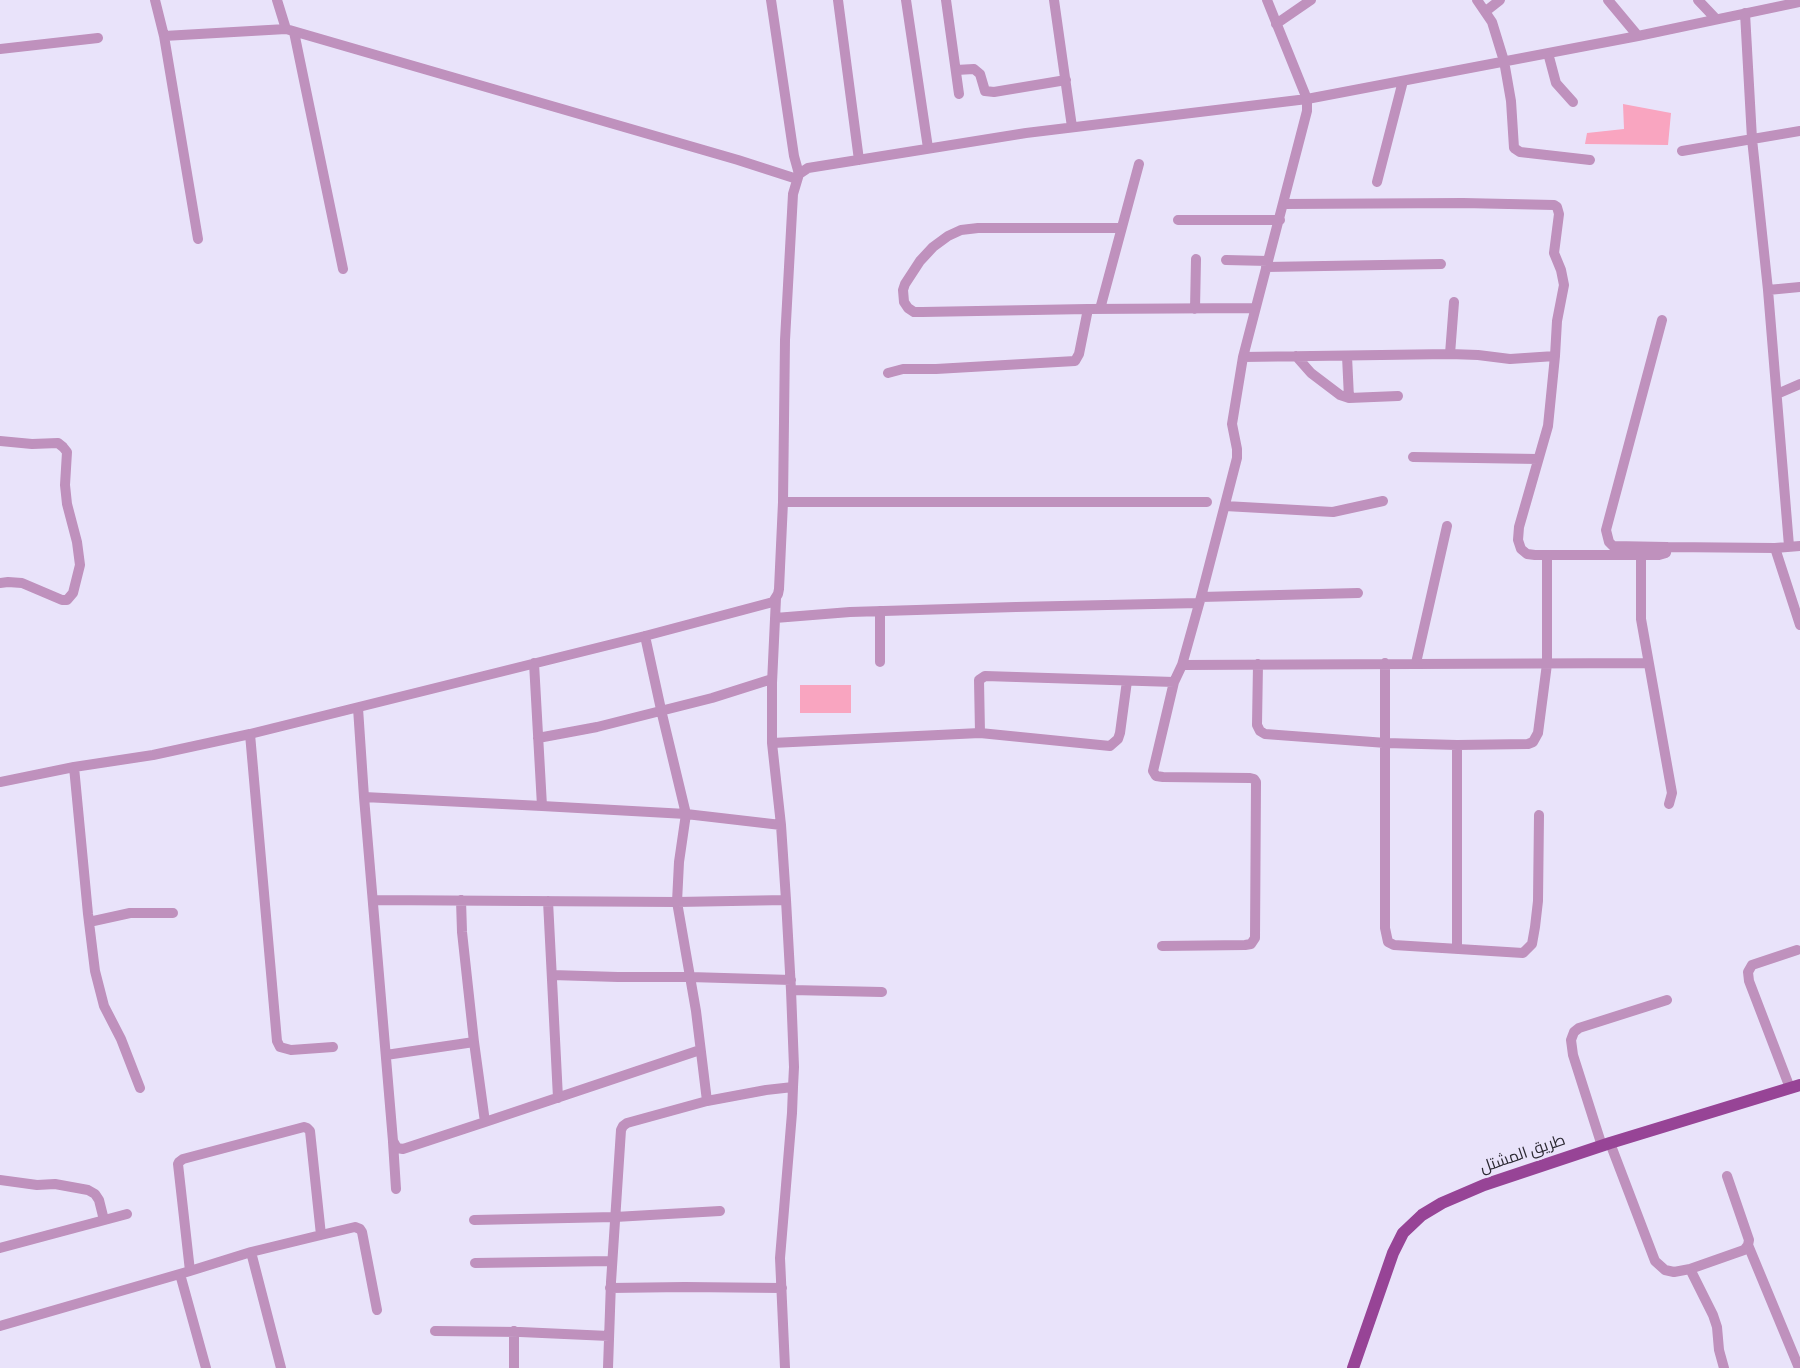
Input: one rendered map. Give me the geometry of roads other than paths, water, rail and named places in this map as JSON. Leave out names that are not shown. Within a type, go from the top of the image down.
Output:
[{"type":"main road","name":"طريق المشتل","points":[[1353,1368],[1392,1253],[1403,1233],[1422,1215],[1442,1202],[1484,1185],[1606,1144],[1795,1086]]},
{"type":"street","points":[[155,0],[164,36],[198,239]]},
{"type":"street","points":[[278,0],[290,31],[343,269]]},
{"type":"street","points":[[771,0],[798,176],[793,194],[785,340],[783,502],[772,679],[772,743],[781,825],[794,1067],[780,1258],[785,1368]]},
{"type":"street","points":[[838,0],[859,160]]},
{"type":"street","points":[[906,0],[928,148]]},
{"type":"street","points":[[946,0],[959,94]]},
{"type":"street","points":[[1054,0],[1072,127]]},
{"type":"street","points":[[1162,946],[1245,945],[1251,944],[1255,938],[1256,782],[1250,778],[1156,776],[1153,771],[1174,682],[1182,665],[1237,458],[1232,424],[1243,357],[1307,112],[1307,99],[1267,0]]},
{"type":"street","points":[[1276,24],[1311,0]]},
{"type":"street","points":[[1477,0],[1486,11],[1497,34],[1504,61],[1512,101],[1513,145],[1516,151],[1590,160]]},
{"type":"street","points":[[1486,11],[1500,0]]},
{"type":"street","points":[[1608,0],[1638,36]]},
{"type":"street","points":[[1698,0],[1716,19]]},
{"type":"street","points":[[798,176],[808,168],[815,166],[928,148],[1072,127],[1307,99],[1638,36],[1800,2]]},
{"type":"street","points":[[1745,13],[1752,139],[1768,290],[1789,546]]},
{"type":"street","points":[[164,36],[290,31],[798,176]]},
{"type":"street","points":[[0,49],[98,38]]},
{"type":"street","points":[[1548,53],[1556,83],[1573,102]]},
{"type":"street","points":[[956,70],[974,69],[980,74],[985,91],[994,92],[1066,80]]},
{"type":"street","points":[[1378,182],[1403,81]]},
{"type":"street","points":[[1682,151],[1800,131]]},
{"type":"street","points":[[1100,309],[1139,164]]},
{"type":"street","points":[[1283,204],[1463,203],[1557,206],[1559,214],[1554,253],[1561,270],[1564,285],[1556,321],[1555,356],[1548,426],[1519,527],[1518,540],[1521,548],[1527,554],[1662,555],[1666,553],[1667,548]]},
{"type":"street","points":[[1178,220],[1280,220]]},
{"type":"street","points":[[1121,228],[978,228],[962,230],[948,236],[927,252],[903,290],[904,302],[914,312],[1255,308]]},
{"type":"street","points":[[1195,308],[1196,259]]},
{"type":"street","points":[[1226,260],[1267,264],[1442,264]]},
{"type":"street","points":[[1768,290],[1800,286]]},
{"type":"street","points":[[1450,354],[1454,302]]},
{"type":"street","points":[[888,373],[903,369],[936,369],[1075,361],[1079,354],[1088,309]]},
{"type":"street","points":[[1662,320],[1606,530],[1609,542],[1613,546],[1667,548],[1775,548],[1800,546]]},
{"type":"street","points":[[1243,357],[1450,354],[1510,359],[1555,356]]},
{"type":"street","points":[[1296,356],[1311,373],[1340,395],[1349,398],[1398,396]]},
{"type":"street","points":[[1347,356],[1349,398]]},
{"type":"street","points":[[1777,394],[1800,384]]},
{"type":"street","points":[[0,441],[32,444],[58,443],[67,452],[65,486],[67,504],[78,542],[80,565],[73,593],[67,600],[56,598],[22,584],[0,583]]},
{"type":"street","points":[[1413,457],[1538,459]]},
{"type":"street","points":[[1225,506],[1333,512],[1383,501]]},
{"type":"street","points":[[783,502],[1206,502]]},
{"type":"street","points":[[1416,663],[1447,526]]},
{"type":"street","points":[[1775,548],[1800,625]]},
{"type":"street","points":[[1258,664],[1257,725],[1260,731],[1265,734],[1386,743],[1528,744],[1533,742],[1538,733],[1547,664],[1547,555]]},
{"type":"street","points":[[1642,555],[1641,619],[1672,793],[1669,804]]},
{"type":"street","points":[[775,618],[880,611],[1358,593]]},
{"type":"street","points":[[0,782],[74,767],[153,755],[250,734],[646,636],[754,608],[773,602],[776,598]]},
{"type":"street","points":[[880,611],[880,662]]},
{"type":"street","points":[[646,636],[661,711],[686,814],[679,862],[677,902],[690,977],[707,1101]]},
{"type":"street","points":[[534,663],[542,806]]},
{"type":"street","points":[[1385,663],[1384,873],[1386,938],[1388,942],[1394,945],[1523,953],[1532,944],[1538,901],[1538,815]]},
{"type":"street","points":[[1182,665],[1648,663]]},
{"type":"street","points":[[980,733],[979,680],[985,676],[1174,682]]},
{"type":"street","points":[[538,738],[597,727],[661,711],[736,691],[772,679]]},
{"type":"street","points":[[772,743],[980,733],[1110,746],[1118,739],[1120,733],[1127,681]]},
{"type":"street","points":[[358,708],[396,1189]]},
{"type":"street","points":[[250,734],[277,1041],[280,1048],[286,1050],[333,1047]]},
{"type":"street","points":[[1457,745],[1457,949]]},
{"type":"street","points":[[74,767],[95,971],[104,1006],[122,1039],[140,1088]]},
{"type":"street","points":[[364,797],[686,814],[781,825]]},
{"type":"street","points":[[373,900],[677,902],[786,900]]},
{"type":"street","points":[[461,900],[462,932],[485,1122]]},
{"type":"street","points":[[548,901],[558,1098]]},
{"type":"street","points":[[89,922],[130,913],[173,913]]},
{"type":"street","points":[[1795,1086],[1749,981],[1748,972],[1752,965],[1797,950]]},
{"type":"street","points":[[552,975],[690,977],[882,992]]},
{"type":"street","points":[[1667,1000],[1579,1028],[1574,1032],[1571,1040],[1573,1055],[1606,1144],[1655,1261],[1665,1270],[1674,1272],[1690,1269],[1744,1250],[1748,1245]]},
{"type":"street","points":[[386,1056],[474,1042]]},
{"type":"street","points":[[393,1142],[397,1148],[403,1149],[700,1050]]},
{"type":"street","points":[[608,1368],[610,1288],[621,1130],[623,1126],[707,1101],[793,1087]]},
{"type":"street","points":[[190,1270],[178,1164],[183,1159],[307,1128],[310,1131],[321,1235]]},
{"type":"street","points":[[1727,1176],[1749,1240],[1748,1245],[1798,1368]]},
{"type":"street","points":[[0,1180],[37,1185],[55,1184],[88,1190],[98,1200],[104,1220]]},
{"type":"street","points":[[474,1220],[615,1217],[720,1210]]},
{"type":"street","points":[[0,1248],[127,1214]]},
{"type":"street","points":[[0,1326],[252,1252],[355,1227],[362,1232],[377,1310]]},
{"type":"street","points":[[252,1252],[281,1368]]},
{"type":"street","points":[[475,1263],[612,1261]]},
{"type":"street","points":[[1690,1269],[1714,1315],[1719,1350],[1724,1368]]},
{"type":"street","points":[[180,1274],[206,1368]]},
{"type":"street","points":[[610,1288],[782,1288]]},
{"type":"street","points":[[435,1331],[609,1336]]},
{"type":"street","points":[[514,1332],[514,1368]]}]
